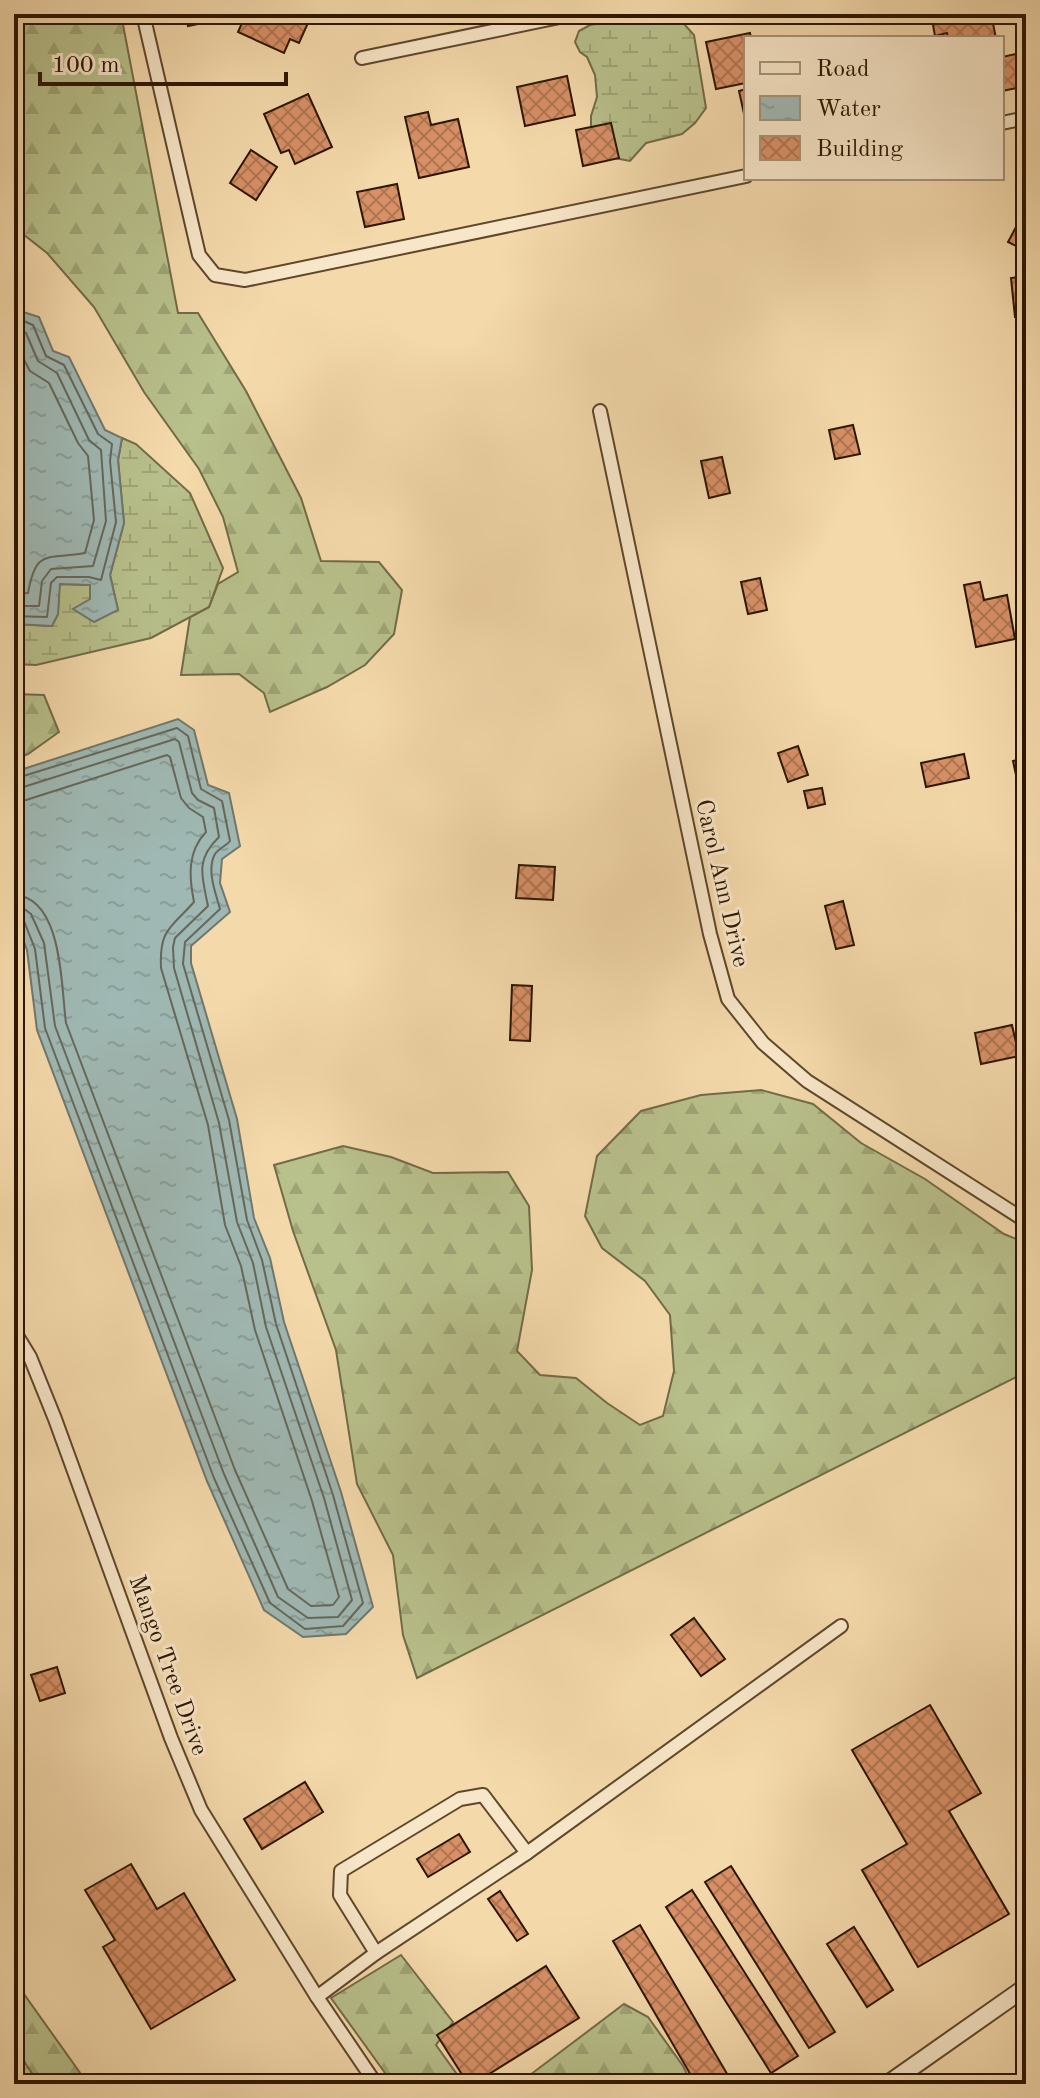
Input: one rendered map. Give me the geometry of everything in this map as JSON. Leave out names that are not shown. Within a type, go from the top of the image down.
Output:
[{"type":"street","points":[[143,14],[199,255],[215,275],[245,280],[744,176]]},
{"type":"street","points":[[362,58],[574,14]]},
{"type":"street","points":[[1004,123],[1026,118]]},
{"type":"street","name":"Carol Ann Drive","points":[[600,411],[710,934],[728,999],[763,1043],[807,1081],[1026,1221]]},
{"type":"street","name":"Mango Tree Drive","points":[[14,1331],[30,1357],[55,1419],[171,1738],[201,1810],[317,1997],[376,2084]]},
{"type":"street","points":[[317,1997],[376,1953],[527,1853],[841,1626]]},
{"type":"street","points":[[376,1953],[340,1895],[341,1871],[460,1799],[483,1795],[527,1853]]},
{"type":"street","points":[[888,2084],[1026,1987]]},
{"type":"green space","points":[[14,14],[121,14],[178,313],[198,313],[246,391],[301,498],[321,561],[379,562],[402,590],[394,634],[365,665],[327,687],[270,712],[264,693],[239,674],[181,675],[190,617],[209,607],[218,584],[238,572],[223,517],[199,469],[144,392],[94,307],[47,253],[14,227]]},
{"type":"green space","points":[[671,16],[694,35],[706,108],[682,134],[646,143],[630,161],[604,156],[591,130],[591,116],[597,97],[595,75],[587,57],[575,42],[579,31],[590,25],[636,17]]},
{"type":"green space","points":[[122,438],[136,444],[190,493],[223,568],[209,607],[151,638],[36,665],[14,664],[14,624],[52,626],[58,614],[59,584],[90,585],[90,599],[118,610],[110,575],[124,523],[118,460]]},
{"type":"green space","points":[[14,694],[44,695],[59,732],[28,754],[14,759]]},
{"type":"green space","points":[[761,1090],[813,1104],[861,1143],[925,1179],[1004,1234],[1026,1243],[1026,1372],[417,1678],[403,1635],[393,1555],[357,1484],[336,1350],[293,1231],[274,1165],[343,1146],[391,1157],[433,1173],[508,1172],[529,1206],[532,1270],[517,1351],[540,1375],[576,1378],[640,1425],[663,1416],[674,1371],[670,1315],[645,1281],[602,1248],[585,1216],[597,1156],[641,1111],[701,1095]]},
{"type":"green space","points":[[401,1955],[453,2022],[436,2045],[464,2084],[393,2084],[331,1998]]},
{"type":"green space","points":[[14,1980],[88,2084],[39,2084],[14,2038]]},
{"type":"green space","points":[[624,2004],[648,2017],[692,2084],[513,2084],[526,2078]]},
{"type":"green space","points":[[14,2038],[25,2063],[39,2084],[14,2084]]},
{"type":"water","points":[[14,309],[39,317],[53,351],[69,357],[105,430],[122,438],[118,460],[124,523],[110,575],[118,610],[94,622],[73,609],[90,599],[90,585],[60,584],[58,614],[52,626],[14,624]]},
{"type":"water","points":[[178,719],[194,730],[208,785],[229,793],[240,846],[222,859],[220,883],[230,912],[191,946],[191,963],[237,1119],[254,1218],[270,1258],[284,1322],[341,1492],[373,1607],[346,1634],[303,1637],[264,1610],[207,1481],[37,1030],[27,950],[14,916],[14,772]]},
{"type":"building","points":[[186,14],[235,14],[236,16],[188,26]]},
{"type":"building","points":[[246,14],[261,17],[262,14],[312,14],[299,43],[290,39],[284,53],[238,32]]},
{"type":"building","points":[[931,14],[991,14],[996,36],[948,36],[947,33],[935,36]]},
{"type":"building","points":[[750,33],[751,36],[744,36],[744,83],[716,89],[706,42]]},
{"type":"building","points":[[1020,53],[1026,86],[1004,91],[1004,57]]},
{"type":"building","points":[[567,76],[575,115],[525,126],[517,87]]},
{"type":"building","points":[[744,90],[744,114],[739,91]]},
{"type":"building","points":[[308,94],[332,147],[295,164],[289,150],[281,153],[264,114]]},
{"type":"building","points":[[428,112],[431,125],[458,119],[469,167],[419,178],[405,117]]},
{"type":"building","points":[[611,123],[619,158],[583,166],[576,130]]},
{"type":"building","points":[[251,150],[277,167],[256,200],[230,183]]},
{"type":"building","points":[[397,184],[404,219],[365,227],[357,192]]},
{"type":"building","points":[[1026,208],[1026,251],[1008,242]]},
{"type":"building","points":[[1026,276],[1026,316],[1015,317],[1011,278]]},
{"type":"building","points":[[1026,333],[1026,367],[1019,335]]},
{"type":"building","points":[[853,425],[860,454],[835,459],[829,430]]},
{"type":"building","points":[[722,457],[730,493],[709,498],[701,461]]},
{"type":"building","points":[[760,578],[767,610],[748,614],[741,582]]},
{"type":"building","points":[[980,582],[984,600],[1007,595],[1015,639],[976,647],[964,585]]},
{"type":"building","points":[[798,746],[808,775],[788,782],[778,753]]},
{"type":"building","points":[[964,754],[969,778],[926,787],[921,763]]},
{"type":"building","points":[[1026,758],[1026,797],[1021,798],[1013,761]]},
{"type":"building","points":[[822,788],[825,804],[808,808],[804,791]]},
{"type":"building","points":[[519,865],[555,867],[553,900],[516,898]]},
{"type":"building","points":[[843,901],[854,945],[836,949],[825,906]]},
{"type":"building","points":[[512,985],[532,986],[530,1041],[510,1040]]},
{"type":"building","points":[[1012,1025],[1019,1056],[981,1064],[975,1033]]},
{"type":"building","points":[[694,1618],[725,1659],[701,1676],[671,1635]]},
{"type":"building","points":[[57,1667],[65,1693],[40,1701],[31,1675]]},
{"type":"building","points":[[930,1705],[981,1793],[949,1811],[1009,1914],[918,1967],[862,1870],[907,1844],[852,1750]]},
{"type":"building","points":[[305,1782],[323,1812],[262,1849],[244,1819]]},
{"type":"building","points":[[459,1834],[470,1852],[428,1877],[417,1859]]},
{"type":"building","points":[[131,1864],[157,1909],[184,1893],[235,1980],[151,2029],[103,1947],[115,1940],[85,1890]]},
{"type":"building","points":[[731,1866],[835,2032],[809,2048],[705,1882]]},
{"type":"building","points":[[692,1890],[798,2056],[771,2073],[666,1907]]},
{"type":"building","points":[[500,1891],[528,1934],[517,1941],[488,1899]]},
{"type":"building","points":[[640,1925],[733,2084],[696,2084],[613,1941]]},
{"type":"building","points":[[854,1927],[893,1990],[867,2007],[827,1944]]},
{"type":"building","points":[[546,1966],[579,2018],[473,2084],[468,2084],[437,2035]]}]
